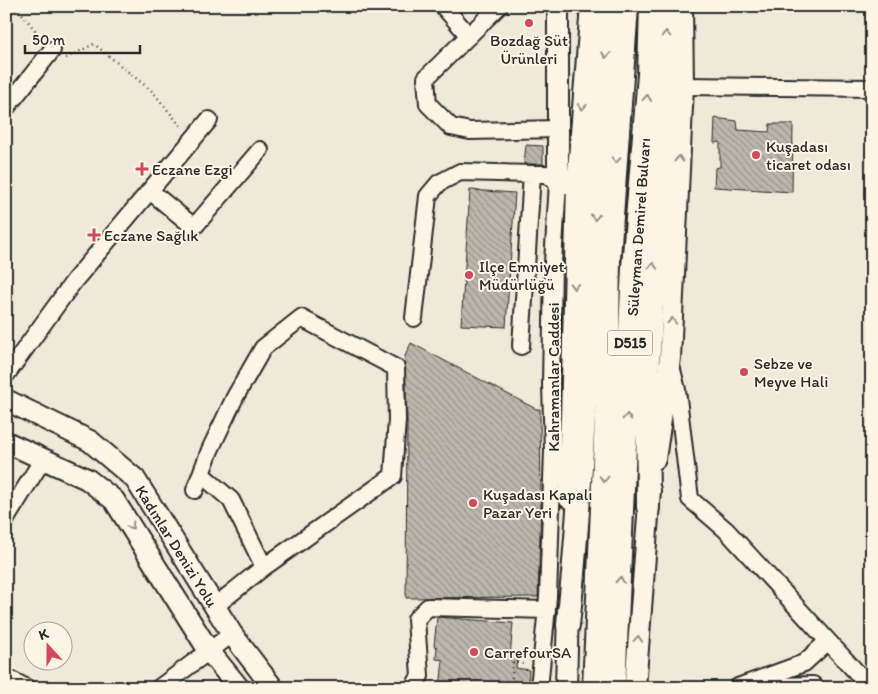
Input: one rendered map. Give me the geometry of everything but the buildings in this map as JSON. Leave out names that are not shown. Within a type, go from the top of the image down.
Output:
[{"type":"highway","points":[[568,625],[578,528],[601,108],[611,6]]},
{"type":"highway","name":"Süleyman Demirel Bulvarı","points":[[611,684],[608,395],[609,258],[627,6]]},
{"type":"highway","name":"Süleyman Demirel Bulvarı","points":[[611,684],[633,267],[649,75],[651,6]]},
{"type":"highway","points":[[648,507],[647,380],[666,87],[666,6]]},
{"type":"main road","name":"Kahramanlar Caddesi","points":[[558,6],[558,129],[567,183]]},
{"type":"main road","points":[[566,688],[568,625],[567,183],[591,6]]},
{"type":"main road","points":[[611,684],[648,507],[670,358],[683,86],[682,6]]},
{"type":"main road","name":"Kadınlar Denizi Yolu","points":[[6,400],[90,441],[135,479],[214,607],[273,688]]},
{"type":"main road","points":[[6,414],[58,438],[135,479]]},
{"type":"main road","points":[[6,429],[90,472],[114,500]]},
{"type":"main road","name":"Kadınlar Denizi Yolu","points":[[6,442],[87,479],[114,500],[209,650],[239,688]]},
{"type":"street","points":[[442,6],[469,36]]},
{"type":"street","points":[[499,6],[426,78],[428,104],[451,127],[470,131],[558,129]]},
{"type":"street","points":[[6,108],[52,50]]},
{"type":"street","points":[[683,86],[872,88]]},
{"type":"street","points":[[6,375],[74,281],[209,120]]},
{"type":"street","points":[[150,191],[194,227],[260,150]]},
{"type":"street","points":[[414,318],[428,196],[439,183],[460,172],[546,174],[567,183]]},
{"type":"street","points":[[521,346],[532,174]]},
{"type":"street","name":"Kahramanlar Caddesi","points":[[539,688],[547,610],[553,451],[551,385],[553,272],[567,183]]},
{"type":"street","points":[[195,490],[235,397],[263,348],[301,318],[396,368],[397,420],[393,476],[264,567],[214,607]]},
{"type":"street","points":[[670,358],[677,390],[690,500],[726,530],[871,688]]},
{"type":"street","points":[[6,519],[43,459]]},
{"type":"street","points":[[201,474],[231,500],[264,567]]},
{"type":"street","points":[[413,688],[420,676],[416,619],[428,607],[547,610]]},
{"type":"street","points":[[158,688],[232,634]]},
{"type":"street","points":[[737,688],[804,663],[827,642]]},
{"type":"street","points":[[737,688],[814,687],[804,663]]},
{"type":"street","points":[[6,677],[27,688]]},
{"type":"path","points":[[16,6],[52,50],[64,58],[94,44],[153,92],[191,141]]},
{"type":"path","points":[[511,688],[513,662],[528,664]]},
{"type":"place","name":"Bozdağ Süt Ürünleri","points":[[529,23]]},
{"type":"place","name":"Kuşadası ticaret odası","points":[[756,155]]},
{"type":"place","name":"Eczane Ezgi","points":[[142,169]]},
{"type":"place","name":"Eczane Sağlık","points":[[94,235]]},
{"type":"place","name":"Ilçe Emniyet Müdürlüğü","points":[[469,275]]},
{"type":"place","name":"Sebze ve Meyve Hali","points":[[744,372]]},
{"type":"place","name":"Kuşadası Kapalı Pazar Yeri","points":[[473,503]]},
{"type":"place","name":"CarrefourSA","points":[[474,652]]}]
